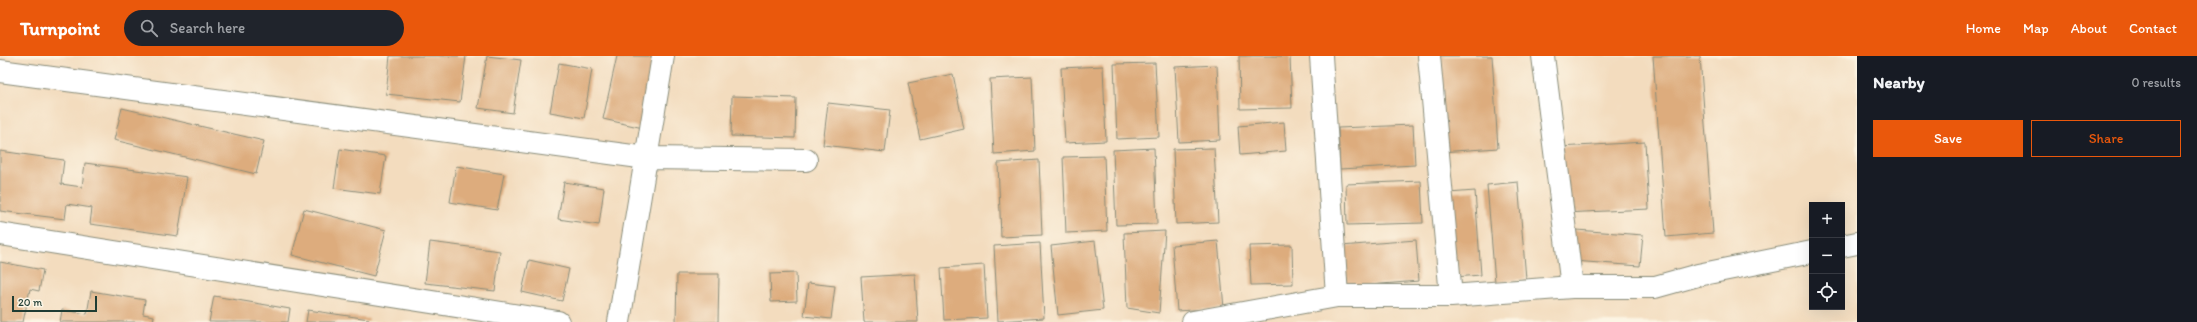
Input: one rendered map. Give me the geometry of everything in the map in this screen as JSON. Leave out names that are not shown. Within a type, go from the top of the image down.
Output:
[{"type":"street","points":[[619,322],[664,56]]},
{"type":"street","points":[[1321,56],[1337,296]]},
{"type":"street","points":[[1429,56],[1451,296]]},
{"type":"street","points":[[1543,56],[1572,286]]},
{"type":"street","points":[[0,71],[647,158],[806,160]]},
{"type":"street","points":[[0,234],[558,322]]},
{"type":"street","points":[[1845,245],[1857,243]]},
{"type":"street","points":[[1193,322],[1337,296],[1451,296],[1572,286],[1655,286],[1698,275],[1809,253]]},
{"type":"building","points":[[390,56],[466,56],[460,102],[386,94]]},
{"type":"building","points":[[487,56],[521,60],[513,113],[478,108]]},
{"type":"building","points":[[617,56],[659,56],[643,128],[603,119]]},
{"type":"building","points":[[1239,56],[1290,56],[1292,108],[1240,109]]},
{"type":"building","points":[[1434,56],[1492,56],[1498,148],[1440,152]]},
{"type":"building","points":[[1653,56],[1700,56],[1713,233],[1666,237]]},
{"type":"building","points":[[559,63],[592,69],[584,118],[550,112]]},
{"type":"building","points":[[1155,63],[1159,137],[1117,139],[1114,64]]},
{"type":"building","points":[[1217,65],[1220,140],[1179,142],[1175,67]]},
{"type":"building","points":[[1103,66],[1106,141],[1065,143],[1061,68]]},
{"type":"building","points":[[953,74],[964,129],[920,139],[908,83]]},
{"type":"building","points":[[1032,77],[1035,151],[994,154],[990,79]]},
{"type":"building","points":[[732,96],[796,98],[795,138],[731,136]]},
{"type":"building","points":[[828,103],[890,110],[885,152],[823,145]]},
{"type":"building","points":[[122,108],[264,141],[256,174],[114,140]]},
{"type":"building","points":[[1284,122],[1286,151],[1240,155],[1238,126]]},
{"type":"building","points":[[1413,125],[1415,165],[1340,169],[1338,128]]},
{"type":"building","points":[[1645,142],[1649,209],[1563,213],[1560,147]]},
{"type":"building","points":[[1154,148],[1157,224],[1116,225],[1113,150]]},
{"type":"building","points":[[1214,148],[1218,222],[1176,224],[1173,149]]},
{"type":"building","points":[[340,149],[386,156],[380,194],[334,188]]},
{"type":"building","points":[[0,151],[64,160],[61,184],[82,187],[85,163],[187,177],[178,236],[90,224],[92,208],[67,204],[65,219],[0,211]]},
{"type":"building","points":[[1104,156],[1107,231],[1066,233],[1063,157]]},
{"type":"building","points":[[1039,160],[1042,235],[1001,237],[998,163]]},
{"type":"building","points":[[456,166],[504,174],[497,210],[450,202]]},
{"type":"building","points":[[1421,181],[1423,223],[1347,225],[1346,184]]},
{"type":"building","points":[[564,182],[604,188],[599,225],[558,219]]},
{"type":"building","points":[[1518,182],[1526,279],[1495,282],[1487,185]]},
{"type":"building","points":[[1475,191],[1481,275],[1441,278],[1435,194]]},
{"type":"building","points":[[304,209],[386,230],[374,276],[292,255]]},
{"type":"building","points":[[1563,229],[1643,235],[1640,266],[1560,260]]},
{"type":"building","points":[[1165,231],[1159,313],[1127,308],[1124,233]]},
{"type":"building","points":[[1416,240],[1419,281],[1344,287],[1341,246]]},
{"type":"building","points":[[1095,241],[1103,310],[1058,315],[1051,246]]},
{"type":"building","points":[[1218,241],[1224,308],[1177,311],[1172,245]]},
{"type":"building","points":[[430,242],[500,251],[495,291],[425,283]]},
{"type":"building","points":[[1040,243],[1044,318],[998,321],[994,246]]},
{"type":"building","points":[[1292,245],[1293,284],[1251,285],[1249,246]]},
{"type":"building","points":[[529,260],[569,269],[562,301],[522,292]]},
{"type":"building","points":[[0,262],[43,270],[39,291],[30,289],[23,322],[0,322]]},
{"type":"building","points":[[984,265],[987,318],[944,320],[941,268]]},
{"type":"building","points":[[796,273],[797,301],[771,302],[770,274]]},
{"type":"building","points":[[677,274],[719,274],[718,322],[676,322]]},
{"type":"building","points":[[915,274],[918,322],[864,322],[861,277]]},
{"type":"building","points":[[808,283],[835,286],[831,319],[804,316]]},
{"type":"building","points":[[91,291],[145,300],[143,314],[154,316],[153,322],[60,322],[62,310],[87,314]]},
{"type":"building","points":[[214,296],[290,309],[288,322],[209,322]]},
{"type":"building","points":[[308,310],[369,319],[368,322],[306,322]]}]
